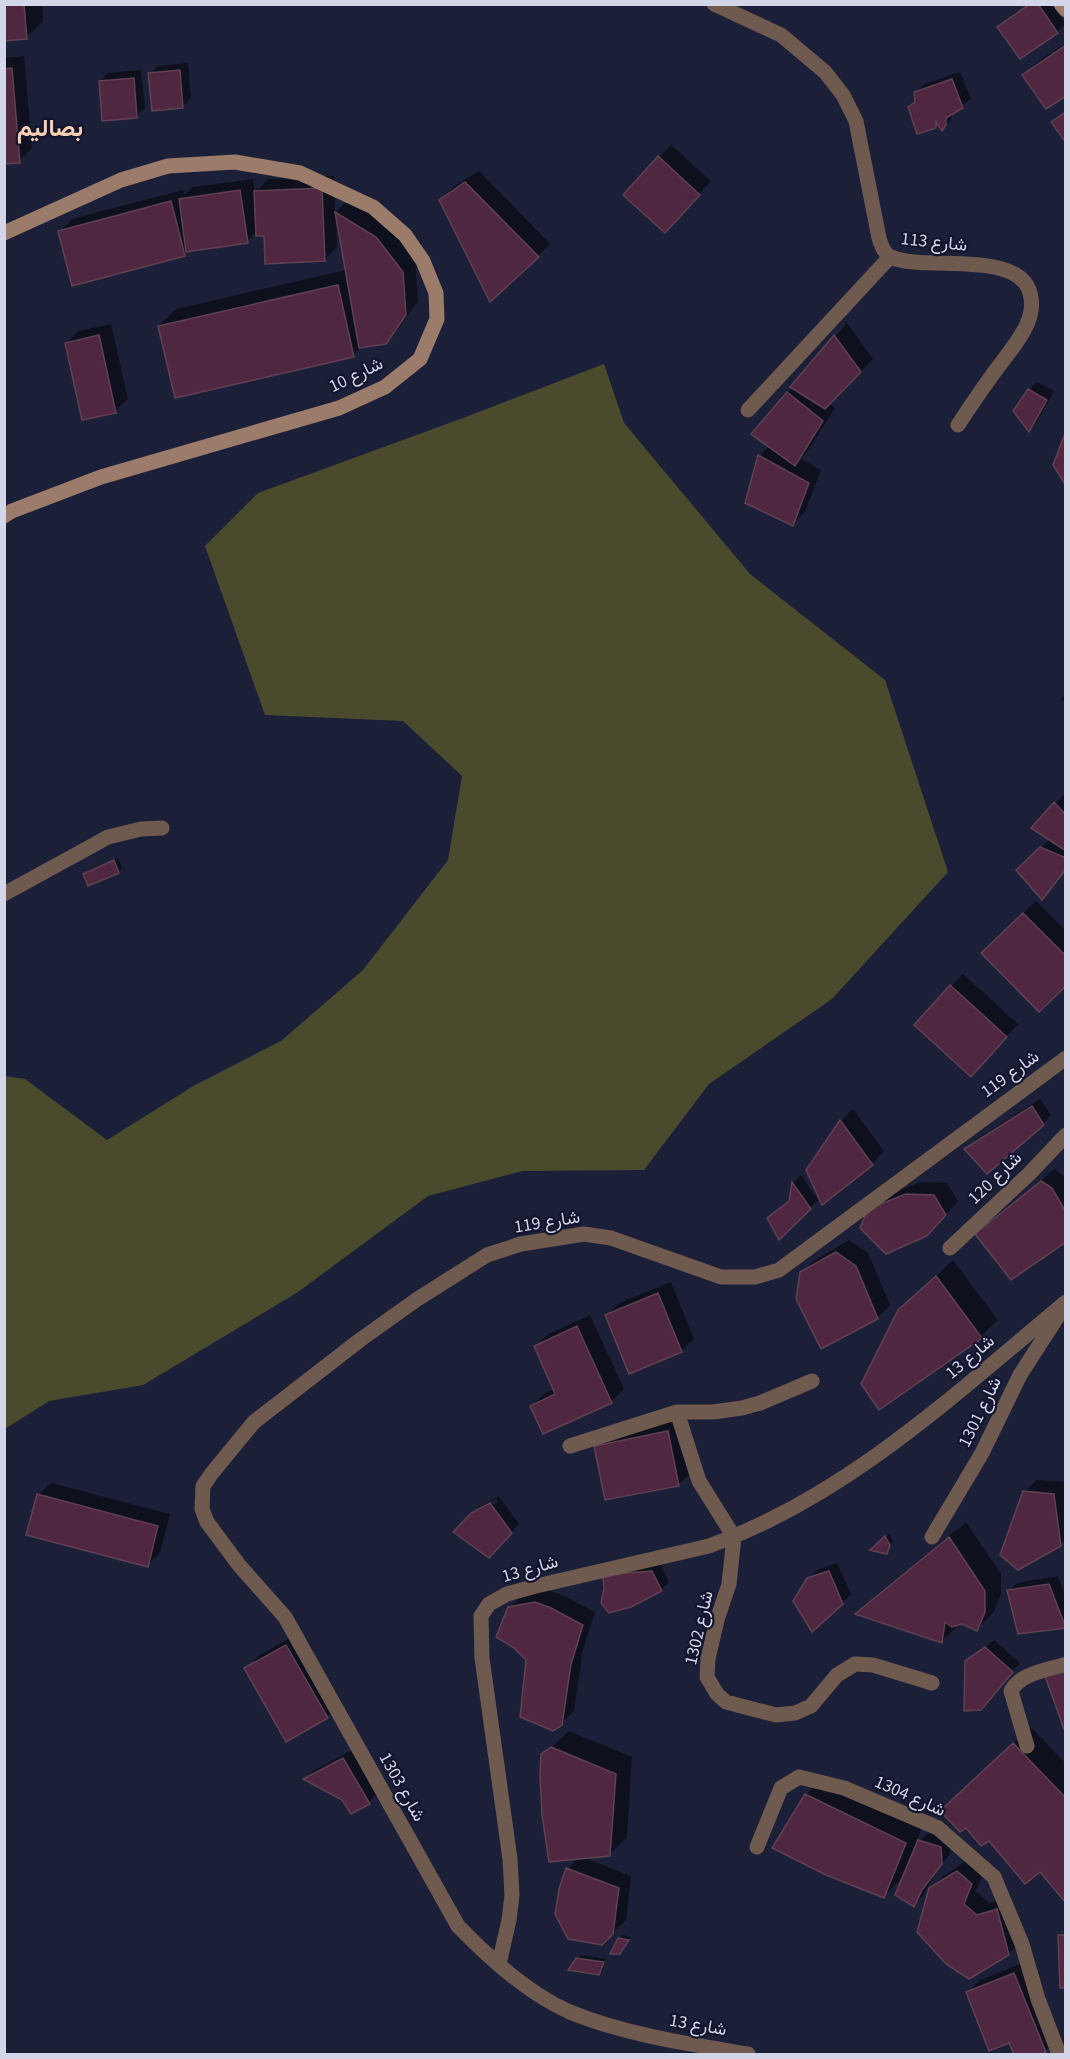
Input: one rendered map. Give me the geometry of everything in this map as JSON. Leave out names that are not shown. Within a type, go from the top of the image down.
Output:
[{"type":"main road","points":[[1061,4],[1065,10]]},
{"type":"main road","name":"شارع 10","points":[[4,233],[121,180],[168,166],[235,162],[300,173],[373,207],[405,235],[423,261],[436,293],[437,320],[420,359],[385,387],[339,408],[101,477],[4,516]]},
{"type":"street","name":"شارع 113","points":[[714,4],[782,35],[825,72],[843,95],[856,121],[879,238],[882,248],[890,257],[998,267],[1016,273],[1024,280],[1029,289],[1033,308],[1030,320],[983,385],[958,425]]},
{"type":"street","points":[[748,410],[890,257]]},
{"type":"street","points":[[4,894],[108,837],[141,829],[162,828]]},
{"type":"street","name":"شارع 119","points":[[285,1617],[239,1565],[207,1522],[202,1509],[203,1486],[254,1422],[397,1313],[487,1256],[521,1244],[574,1235],[584,1234],[611,1238],[721,1277],[755,1277],[779,1270],[1065,1058]]},
{"type":"street","name":"شارع 120","points":[[950,1248],[1029,1174],[1065,1135]]},
{"type":"street","name":"شارع 13","points":[[748,2055],[650,2036],[570,2012],[539,1995],[499,1964],[512,1895],[510,1859],[482,1658],[481,1616],[489,1604],[515,1592],[709,1546],[734,1537],[817,1496],[878,1455],[1065,1304]]},
{"type":"street","name":"شارع 1301","points":[[932,1537],[982,1453],[1020,1375],[1065,1304]]},
{"type":"street","points":[[570,1446],[677,1412],[713,1412],[742,1408],[813,1382]]},
{"type":"street","points":[[677,1412],[699,1481],[734,1537]]},
{"type":"street","name":"شارع 1302","points":[[734,1537],[729,1584],[711,1643],[707,1677],[717,1694],[726,1702],[776,1714],[795,1713],[811,1706],[837,1676],[855,1664],[873,1665],[932,1683]]},
{"type":"street","name":"شارع 1303","points":[[285,1617],[459,1926],[487,1956],[499,1964]]},
{"type":"street","points":[[1027,1746],[1011,1691],[1022,1678],[1065,1664]]},
{"type":"street","name":"شارع 1304","points":[[757,1847],[782,1788],[799,1777],[844,1788],[938,1827],[994,1877],[1022,1944],[1038,1999],[1059,2055]]},
{"type":"green space","points":[[604,364],[624,423],[750,574],[885,680],[948,872],[832,999],[709,1084],[644,1170],[522,1171],[428,1196],[298,1292],[143,1385],[49,1401],[5,1429],[5,1076],[25,1079],[107,1140],[195,1085],[281,1041],[363,970],[448,860],[462,776],[403,721],[265,715],[205,546],[258,493]]},
{"type":"building","points":[[4,4],[24,4],[27,39],[4,41]]},
{"type":"building","points":[[1030,4],[1038,4],[1058,33],[1020,59],[997,27]]},
{"type":"building","points":[[1066,45],[1066,96],[1046,109],[1022,75]]},
{"type":"building","points":[[12,68],[20,163],[4,164],[4,69]]},
{"type":"building","points":[[180,70],[183,108],[152,111],[148,73]]},
{"type":"building","points":[[134,78],[137,118],[102,121],[99,81]]},
{"type":"building","points":[[952,79],[963,108],[946,118],[946,125],[942,131],[936,122],[936,128],[917,134],[908,107],[915,102],[914,92]]},
{"type":"building","points":[[1066,112],[1066,143],[1051,122]]},
{"type":"building","points":[[658,156],[700,195],[665,233],[623,195]]},
{"type":"building","points":[[465,182],[539,257],[490,302],[439,200]]},
{"type":"building","points":[[322,188],[325,261],[265,264],[264,236],[256,236],[254,191]]},
{"type":"building","points":[[240,190],[248,243],[186,252],[179,199]]},
{"type":"building","points":[[171,201],[185,256],[72,286],[58,231]]},
{"type":"building","points":[[335,212],[376,237],[403,272],[406,315],[386,344],[359,348]]},
{"type":"building","points":[[338,285],[354,357],[175,398],[158,326]]},
{"type":"building","points":[[99,335],[116,413],[82,420],[65,343]]},
{"type":"building","points":[[834,335],[861,372],[825,409],[790,387]]},
{"type":"building","points":[[1028,389],[1047,400],[1029,432],[1013,411]]},
{"type":"building","points":[[787,392],[823,421],[795,466],[751,434]]},
{"type":"building","points":[[1066,431],[1066,486],[1053,465]]},
{"type":"building","points":[[758,455],[809,483],[793,526],[745,503]]},
{"type":"building","points":[[1054,802],[1066,815],[1066,851],[1031,828]]},
{"type":"building","points":[[1040,847],[1066,858],[1066,869],[1042,900],[1016,870]]},
{"type":"building","points":[[114,860],[119,873],[88,886],[83,874]]},
{"type":"building","points":[[1023,913],[1066,956],[1066,986],[1039,1012],[981,953]]},
{"type":"building","points":[[950,985],[1007,1037],[971,1077],[914,1025]]},
{"type":"building","points":[[1032,1106],[1044,1125],[987,1174],[964,1149]]},
{"type":"building","points":[[840,1120],[873,1165],[822,1205],[806,1170]]},
{"type":"building","points":[[1041,1181],[1052,1188],[1066,1212],[1066,1242],[1011,1280],[975,1234]]},
{"type":"building","points":[[792,1182],[811,1209],[779,1240],[767,1218],[789,1201]]},
{"type":"building","points":[[906,1194],[934,1195],[946,1215],[927,1236],[886,1254],[860,1228],[868,1209]]},
{"type":"building","points":[[836,1252],[856,1266],[878,1319],[821,1349],[796,1299],[800,1272]]},
{"type":"building","points":[[936,1276],[982,1338],[879,1410],[861,1384],[898,1310]]},
{"type":"building","points":[[658,1293],[682,1352],[629,1374],[605,1315]]},
{"type":"building","points":[[577,1326],[612,1403],[543,1434],[530,1406],[555,1394],[534,1346]]},
{"type":"building","points":[[668,1431],[679,1486],[605,1500],[594,1446]]},
{"type":"building","points":[[1023,1491],[1054,1494],[1061,1546],[1018,1570],[1000,1555]]},
{"type":"building","points":[[37,1494],[158,1526],[148,1567],[26,1535]]},
{"type":"building","points":[[490,1503],[512,1533],[489,1558],[453,1532],[471,1513]]},
{"type":"building","points":[[885,1536],[890,1545],[887,1554],[870,1550]]},
{"type":"building","points":[[949,1537],[985,1591],[985,1612],[977,1631],[962,1624],[952,1627],[945,1622],[942,1643],[855,1614]]},
{"type":"building","points":[[652,1571],[662,1591],[631,1607],[609,1613],[601,1603],[604,1588],[603,1575]]},
{"type":"building","points":[[829,1571],[843,1604],[812,1632],[793,1601],[807,1578]]},
{"type":"building","points":[[1049,1584],[1066,1628],[1018,1634],[1007,1590]]},
{"type":"building","points":[[535,1602],[583,1625],[571,1664],[562,1725],[553,1731],[520,1717],[526,1660],[514,1648],[496,1637],[508,1607]]},
{"type":"building","points":[[286,1645],[328,1718],[286,1742],[244,1668]]},
{"type":"building","points":[[985,1647],[1013,1672],[981,1710],[964,1711],[965,1661]]},
{"type":"building","points":[[1066,1670],[1066,1732],[1065,1732],[1045,1676]]},
{"type":"building","points":[[1013,1743],[1066,1798],[1066,1903],[1040,1872],[1025,1884],[989,1841],[981,1846],[966,1828],[960,1832],[940,1811]]},
{"type":"building","points":[[551,1747],[616,1774],[610,1856],[549,1862],[542,1815],[540,1775],[541,1754]]},
{"type":"building","points":[[343,1758],[370,1804],[351,1814],[342,1800],[303,1779]]},
{"type":"building","points":[[805,1794],[906,1843],[884,1898],[826,1875],[772,1848]]},
{"type":"building","points":[[918,1840],[941,1847],[942,1864],[922,1890],[914,1907],[895,1895]]},
{"type":"building","points":[[566,1868],[619,1888],[613,1934],[602,1945],[568,1939],[555,1914],[559,1889]]},
{"type":"building","points":[[957,1871],[972,1884],[964,1904],[977,1915],[997,1909],[1009,1955],[969,1979],[946,1964],[917,1932],[929,1888]]},
{"type":"building","points":[[1058,1935],[1066,1935],[1066,1988],[1060,1988]]},
{"type":"building","points":[[618,1938],[629,1940],[620,1954],[610,1954]]},
{"type":"building","points":[[576,1958],[604,1962],[599,1975],[568,1970]]},
{"type":"building","points":[[1014,1973],[1046,2052],[1041,2054],[1014,2054],[1009,2043],[989,2051],[966,1992]]},
{"type":"district","name":"بصاليم","points":[[50,128]]}]
